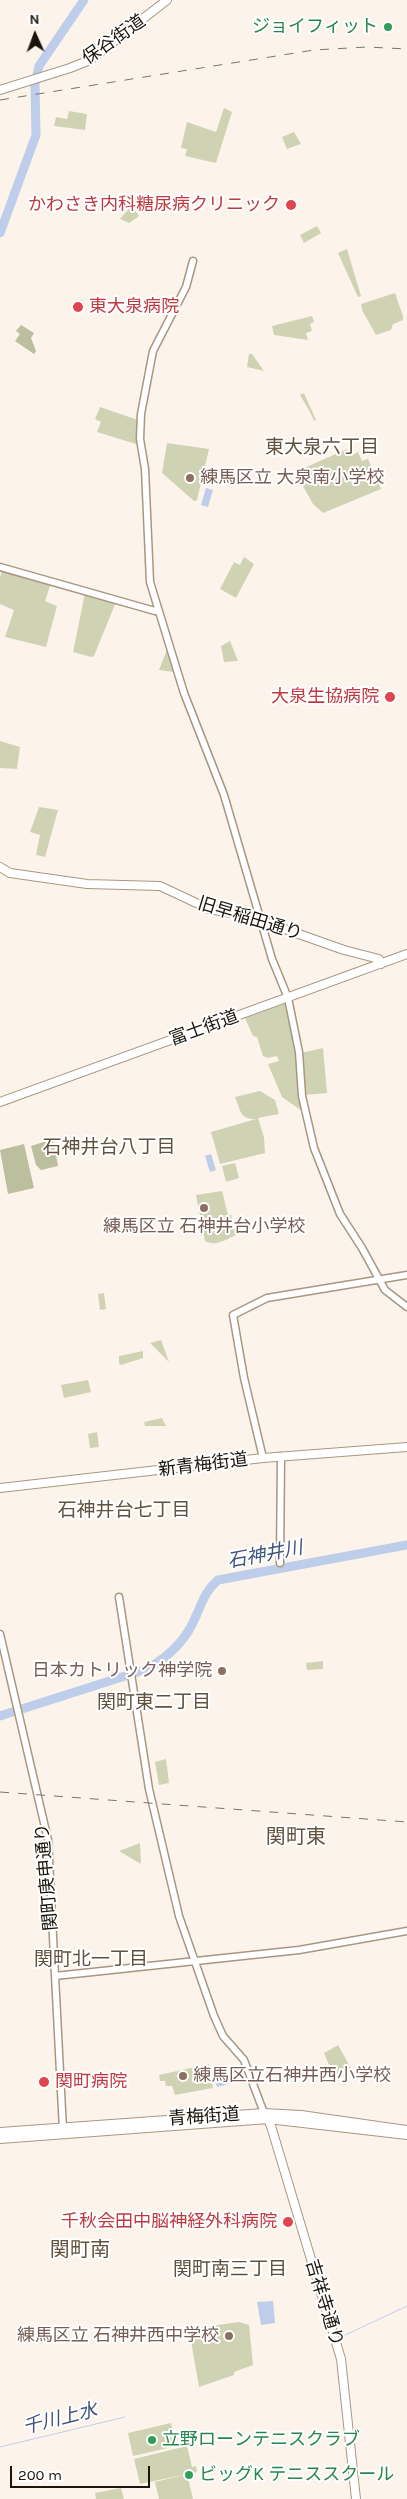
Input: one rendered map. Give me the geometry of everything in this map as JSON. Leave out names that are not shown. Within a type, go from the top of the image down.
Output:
[{"type":"main road","name":"保谷街道","points":[[0,90],[90,60],[166,0]]},
{"type":"main road","name":"旧早稲田通り","points":[[0,867],[10,873],[77,883],[158,886],[209,909],[260,920],[344,950],[379,959],[381,964]]},
{"type":"main road","name":"富士街道","points":[[0,1102],[407,954]]},
{"type":"main road","name":"新青梅街道","points":[[0,1488],[281,1456],[407,1447]]},
{"type":"main road","name":"青梅街道","points":[[0,2132],[63,2130],[301,2115],[407,2130]]},
{"type":"main road","name":"青梅街道","points":[[266,2116],[407,2135]]},
{"type":"main road","name":"吉祥寺通り","points":[[266,2116],[341,2359],[356,2499]]},
{"type":"main road","name":"青梅街道","points":[[0,2139],[63,2130]]},
{"type":"street","points":[[193,261],[186,287],[153,351],[141,418],[140,438],[145,469],[150,582],[185,696],[224,795],[244,857],[260,920],[288,998],[299,1052],[302,1096],[314,1148],[337,1209],[378,1278],[392,1297],[407,1307]]},
{"type":"street","points":[[0,568],[144,608],[159,610]]},
{"type":"street","points":[[263,1458],[244,1378],[233,1315],[267,1298],[378,1278],[407,1275]]},
{"type":"street","points":[[280,1563],[281,1456]]},
{"type":"street","points":[[118,1597],[152,1801],[178,1910],[217,2024],[226,2040],[243,2058],[266,2116]]},
{"type":"street","name":"関町庚申通り","points":[[0,1634],[48,1840],[63,2130]]},
{"type":"street","points":[[54,1976],[299,1950],[407,1931]]},
{"type":"green space","points":[[224,108],[232,112],[216,163],[185,156],[187,149],[181,148],[187,122],[216,132]]},
{"type":"green space","points":[[69,111],[87,114],[85,130],[54,126],[56,117],[67,119]]},
{"type":"green space","points":[[294,132],[301,144],[287,149],[282,137]]},
{"type":"green space","points":[[132,205],[139,216],[129,223],[120,219]]},
{"type":"green space","points":[[317,226],[321,233],[304,243],[300,235]]},
{"type":"green space","points":[[347,249],[361,296],[358,297],[338,253]]},
{"type":"green space","points":[[395,293],[403,320],[393,324],[391,330],[376,335],[362,310],[361,304]]},
{"type":"green space","points":[[312,316],[314,322],[310,324],[312,331],[306,333],[308,340],[274,335],[272,326]]},
{"type":"green space","points":[[21,325],[34,333],[31,338],[36,351],[34,354],[15,341],[20,334],[16,331]]},
{"type":"green space","points":[[249,354],[252,354],[264,371],[247,367]]},
{"type":"green space","points":[[304,393],[316,420],[314,421],[300,395]]},
{"type":"green space","points":[[100,407],[138,420],[136,444],[97,432],[101,422],[95,419]]},
{"type":"green space","points":[[167,443],[209,449],[197,500],[194,501],[162,473]]},
{"type":"green space","points":[[347,449],[350,456],[358,452],[362,461],[368,459],[381,489],[323,513],[313,504],[295,472]]},
{"type":"green space","points":[[244,557],[254,564],[236,598],[220,589],[234,562],[240,565]]},
{"type":"green space","points":[[2,569],[51,583],[45,601],[57,606],[46,647],[5,637],[14,610],[0,604]]},
{"type":"green space","points":[[85,593],[116,602],[94,656],[91,657],[73,652]]},
{"type":"green space","points":[[230,641],[238,661],[224,662],[221,646]]},
{"type":"green space","points":[[168,647],[173,672],[159,670]]},
{"type":"green space","points":[[0,741],[20,747],[17,769],[0,768]]},
{"type":"green space","points":[[39,807],[58,810],[45,857],[36,855],[40,835],[30,832]]},
{"type":"green space","points":[[286,1003],[296,1049],[302,1111],[282,1097],[268,1064],[279,1061],[277,1056],[268,1058],[263,1056],[257,1037],[253,1036],[245,1018]]},
{"type":"green space","points":[[323,1048],[327,1093],[305,1095],[301,1053]]},
{"type":"green space","points":[[260,1091],[275,1100],[279,1114],[258,1118],[264,1137],[265,1153],[220,1164],[211,1132],[256,1119],[247,1118],[242,1114],[235,1097]]},
{"type":"green space","points":[[53,1139],[58,1166],[41,1170],[36,1165],[31,1146]]},
{"type":"green space","points":[[24,1144],[34,1188],[8,1194],[0,1150]]},
{"type":"green space","points":[[235,1163],[239,1178],[226,1182],[222,1166]]},
{"type":"green space","points":[[222,1191],[228,1215],[231,1215],[236,1235],[221,1242],[209,1243],[205,1241],[196,1195]]},
{"type":"green space","points":[[104,1293],[106,1309],[100,1310],[98,1294]]},
{"type":"green space","points":[[161,1340],[169,1362],[150,1343]]},
{"type":"green space","points":[[143,1351],[143,1358],[121,1365],[119,1363],[119,1356]]},
{"type":"green space","points":[[88,1380],[91,1392],[64,1398],[61,1385]]},
{"type":"green space","points":[[162,1418],[166,1426],[145,1426],[144,1422]]},
{"type":"green space","points":[[97,1432],[99,1447],[90,1448],[88,1434]]},
{"type":"green space","points":[[323,1661],[323,1669],[307,1670],[306,1663]]},
{"type":"green space","points":[[166,1759],[169,1783],[159,1785],[155,1762]]},
{"type":"green space","points":[[140,1843],[141,1864],[119,1851]]},
{"type":"green space","points":[[338,2045],[353,2072],[335,2079],[324,2053]]},
{"type":"green space","points":[[209,2064],[213,2088],[175,2095],[172,2086],[166,2086],[165,2081],[160,2081],[159,2075]]},
{"type":"green space","points":[[239,2322],[249,2325],[253,2365],[234,2372],[234,2375],[199,2387],[190,2335],[196,2328]]},
{"type":"green space","name":"立野ローンテニスクラブ","points":[[171,2423],[177,2446],[133,2456],[128,2433]]},
{"type":"green space","points":[[187,2446],[192,2467],[196,2466],[197,2472],[140,2484],[134,2459]]},
{"type":"green space","points":[[187,2474],[193,2499],[159,2499],[155,2482]]},
{"type":"green space","points":[[121,2488],[124,2499],[96,2499],[95,2493]]},
{"type":"water","points":[[206,488],[213,490],[208,507],[201,505]]},
{"type":"water","points":[[211,1154],[216,1170],[210,1172],[205,1156]]},
{"type":"water","points":[[232,2076],[233,2083],[217,2087],[215,2081]]},
{"type":"water","points":[[273,2301],[275,2323],[261,2325],[257,2302]]},
{"type":"waterway","points":[[0,233],[36,135],[35,84],[39,66],[84,0]]},
{"type":"waterway","name":"石神井川","points":[[0,1716],[147,1669],[169,1653],[182,1640],[188,1632],[207,1592],[218,1580],[407,1545]]},
{"type":"waterway","name":"千川上水","points":[[339,2338],[407,2306]]},
{"type":"waterway","name":"千川上水","points":[[0,2447],[125,2417]]},
{"type":"railway","points":[[0,100],[314,50],[367,47],[407,49]]},
{"type":"railway","points":[[0,1792],[407,1822]]},
{"type":"place","name":"ジョイフィット","points":[[388,27]]},
{"type":"place","name":"かわさき内科糖尿病クリニック","points":[[291,205]]},
{"type":"place","name":"東大泉病院","points":[[78,307]]},
{"type":"place","name":"練馬区立 大泉南小学校","points":[[190,478]]},
{"type":"place","name":"大泉生協病院","points":[[390,697]]},
{"type":"place","name":"練馬区立 石神井台小学校","points":[[204,1208]]},
{"type":"place","name":"日本カトリック神学院","points":[[222,1671]]},
{"type":"place","name":"練馬区立石神井西小学校","points":[[183,2076]]},
{"type":"place","name":"関町病院","points":[[44,2082]]},
{"type":"place","name":"千秋会田中脳神経外科病院","points":[[288,2222]]},
{"type":"place","name":"練馬区立 石神井西中学校","points":[[229,2336]]},
{"type":"place","name":"立野ローンテニスクラブ","points":[[152,2440]]},
{"type":"place","name":"ビッグK テニススクール","points":[[189,2475]]},
{"type":"district","name":"東大泉六丁目","points":[[322,448]]},
{"type":"district","name":"石神井台八丁目","points":[[109,1148]]},
{"type":"district","name":"石神井台七丁目","points":[[124,1511]]},
{"type":"district","name":"関町東二丁目","points":[[154,1703]]},
{"type":"district","name":"関町東","points":[[296,1837]]},
{"type":"district","name":"関町北一丁目","points":[[91,1960]]},
{"type":"district","name":"関町南","points":[[80,2250]]},
{"type":"district","name":"関町南三丁目","points":[[230,2270]]}]
